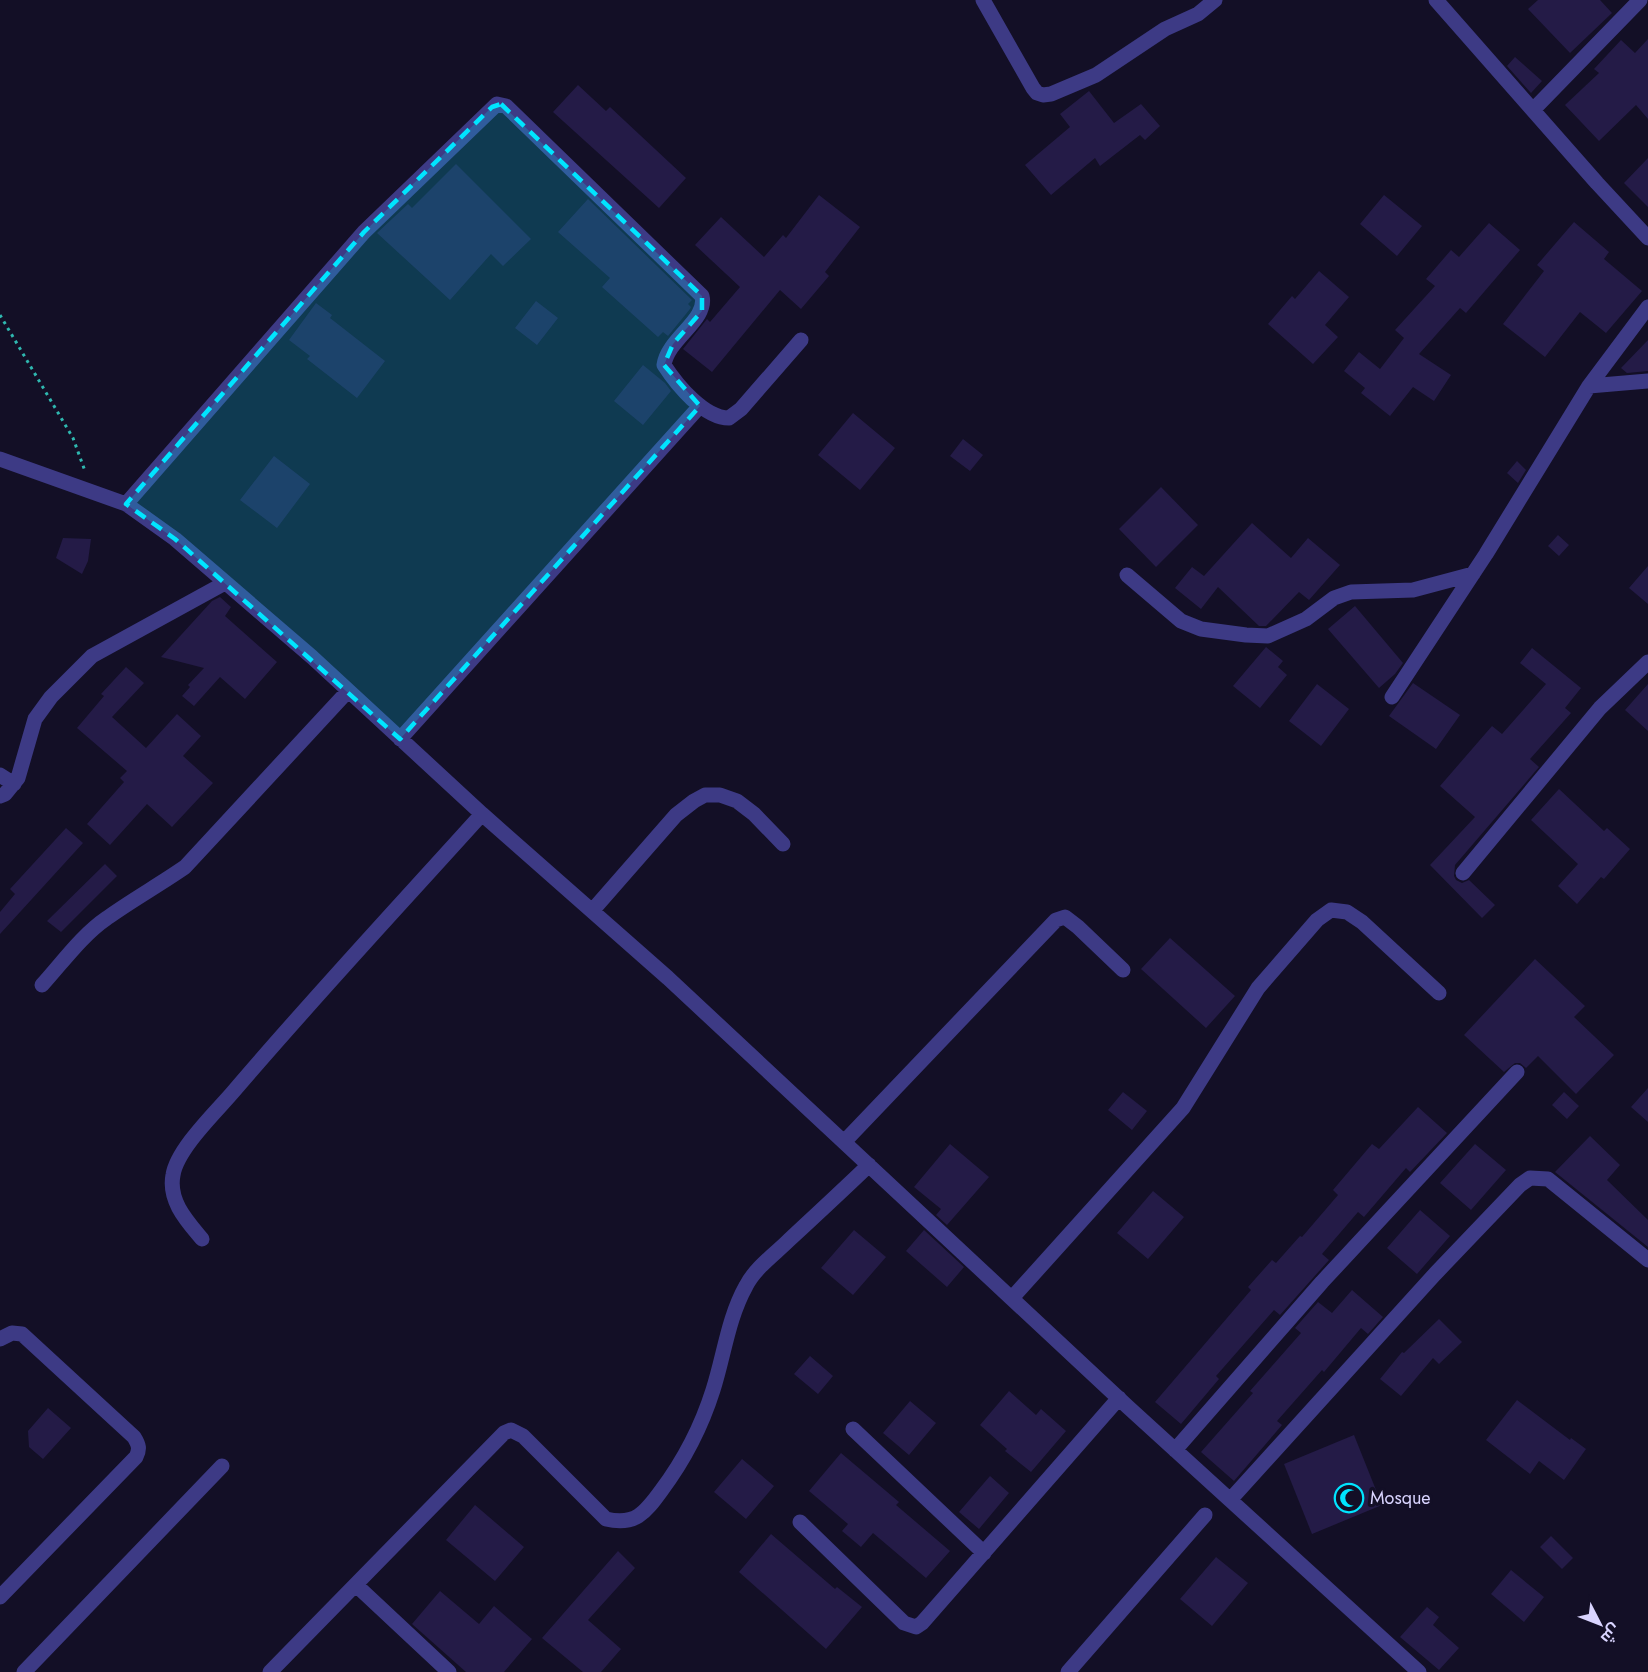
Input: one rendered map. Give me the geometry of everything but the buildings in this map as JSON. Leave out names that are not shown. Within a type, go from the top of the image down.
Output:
[{"type":"street","points":[[983,0],[1033,88],[1037,93],[1043,95],[1051,94],[1096,75],[1166,28],[1198,14],[1215,0]]},
{"type":"street","points":[[1436,0],[1648,238]]},
{"type":"street","points":[[1533,110],[1640,0]]},
{"type":"street","points":[[126,504],[364,232],[497,104],[506,106],[702,296],[704,303],[702,311],[673,344],[665,357],[664,365],[700,406],[713,415],[729,418],[741,409],[801,340]]},
{"type":"street","points":[[1392,696],[1473,574],[1589,386],[1648,307]]},
{"type":"street","points":[[1589,386],[1648,381]]},
{"type":"street","points":[[400,739],[700,406]]},
{"type":"street","points":[[0,459],[126,504],[175,539],[669,978],[1175,1450],[1419,1672]]},
{"type":"street","points":[[1127,575],[1181,621],[1201,629],[1268,636],[1306,619],[1334,598],[1351,592],[1413,590],[1473,574]]},
{"type":"street","points":[[0,796],[14,784],[35,719],[51,697],[92,656],[225,583]]},
{"type":"street","points":[[1463,873],[1600,708],[1648,662]]},
{"type":"street","points":[[42,986],[92,930],[106,918],[185,867],[348,691]]},
{"type":"street","points":[[0,775],[14,784]]},
{"type":"street","points":[[592,911],[676,815],[705,795],[720,795],[737,801],[754,814],[783,844]]},
{"type":"street","points":[[202,1239],[181,1214],[173,1191],[172,1175],[181,1153],[482,814]]},
{"type":"street","points":[[1012,1298],[1183,1108],[1258,988],[1317,920],[1331,910],[1347,912],[1362,922],[1439,993]]},
{"type":"street","points":[[844,1142],[1056,920],[1065,917],[1072,922],[1123,970]]},
{"type":"street","points":[[1175,1450],[1322,1282],[1517,1072]]},
{"type":"street","points":[[270,1672],[504,1432],[511,1430],[524,1436],[606,1519],[630,1521],[648,1508],[682,1463],[700,1426],[713,1391],[733,1318],[746,1285],[763,1265],[869,1165]]},
{"type":"street","points":[[1230,1500],[1435,1274],[1520,1185],[1530,1178],[1548,1179],[1648,1260]]},
{"type":"street","points":[[0,1339],[12,1333],[22,1334],[134,1437],[139,1450],[136,1457],[0,1597]]},
{"type":"street","points":[[800,1522],[904,1623],[910,1627],[916,1627],[922,1623],[1119,1398]]},
{"type":"street","points":[[852,1429],[984,1553]]},
{"type":"street","points":[[24,1672],[222,1466]]},
{"type":"street","points":[[1068,1672],[1205,1515]]},
{"type":"street","points":[[356,1585],[449,1672]]},
{"type":"path","points":[[0,315],[74,438],[92,492]]},
{"type":"highlighted area","points":[[501,104],[702,296],[702,311],[673,344],[664,365],[700,406],[400,739],[175,539],[126,504],[364,232],[492,107]]},
{"type":"place","name":"Mosque","points":[[1349,1498]]}]
